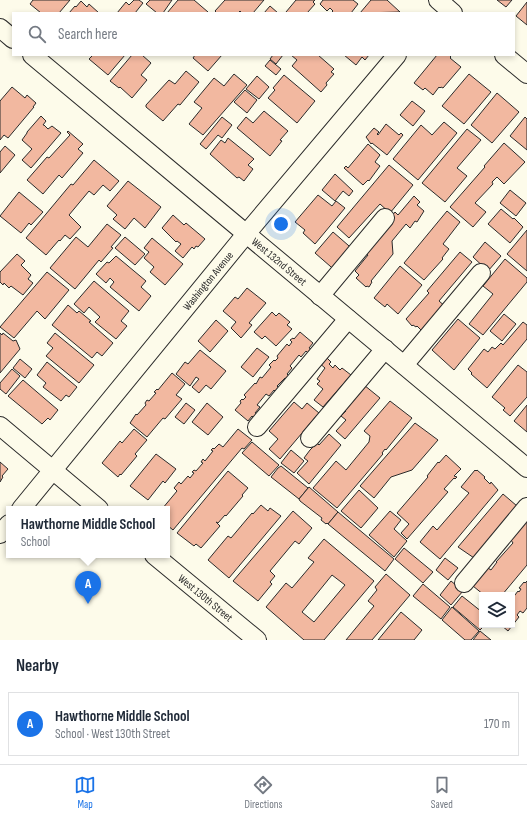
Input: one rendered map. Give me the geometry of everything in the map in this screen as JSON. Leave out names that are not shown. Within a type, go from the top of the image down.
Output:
[{"type":"street","points":[[0,28],[12,38]]},
{"type":"street","name":"West 132nd Street","points":[[33,56],[527,468]]},
{"type":"street","name":"Washington Avenue","points":[[24,506],[246,234],[396,56]]},
{"type":"street","points":[[505,56],[527,74]]},
{"type":"street","points":[[320,296],[385,218]]},
{"type":"street","points":[[404,366],[481,273]]},
{"type":"street","points":[[257,427],[348,319]]},
{"type":"street","points":[[310,438],[385,349]]},
{"type":"street","points":[[0,426],[95,506]]},
{"type":"street","points":[[464,583],[527,507]]},
{"type":"street","name":"West 130th Street","points":[[158,558],[257,640]]},
{"type":"building","points":[[33,0],[70,0],[60,12],[40,12],[30,4]]},
{"type":"building","points":[[134,0],[139,0],[143,3],[136,12],[118,12],[126,2],[129,5]]},
{"type":"building","points":[[150,0],[172,0],[164,12],[156,12],[146,4]]},
{"type":"building","points":[[178,0],[194,0],[208,12],[168,12]]},
{"type":"building","points":[[225,0],[264,0],[254,12],[215,11]]},
{"type":"building","points":[[296,0],[315,0],[313,2],[315,4],[308,12],[286,12]]},
{"type":"building","points":[[323,0],[353,0],[358,4],[352,12],[332,12],[333,11],[330,8],[327,11],[320,4]]},
{"type":"building","points":[[371,0],[387,0],[400,12],[361,12]]},
{"type":"building","points":[[497,0],[512,0],[506,7]]},
{"type":"building","points":[[81,1],[87,7],[89,4],[98,12],[70,12],[75,6],[76,7]]},
{"type":"building","points":[[527,2],[527,25],[516,16]]},
{"type":"building","points":[[270,6],[277,12],[265,12]]},
{"type":"building","points":[[92,56],[124,56],[108,75],[89,59]]},
{"type":"building","points":[[131,56],[143,56],[151,63],[141,75],[147,80],[132,98],[120,87],[119,88],[110,81]]},
{"type":"building","points":[[194,56],[221,56],[208,71],[193,58]]},
{"type":"building","points":[[272,56],[282,56],[276,64],[270,59]]},
{"type":"building","points":[[292,56],[319,56],[334,69],[331,72],[334,74],[326,83],[327,85],[321,92],[292,66],[297,60]]},
{"type":"building","points":[[345,56],[368,56],[365,60],[362,57],[356,65]]},
{"type":"building","points":[[436,56],[450,56],[450,58],[461,67],[443,88],[439,87],[433,95],[425,88],[423,90],[414,83]]},
{"type":"building","points":[[270,60],[281,69],[276,75],[265,66]]},
{"type":"building","points":[[186,71],[199,82],[180,105],[178,104],[163,121],[146,107],[146,105],[169,80],[175,84]]},
{"type":"building","points":[[234,74],[247,85],[203,135],[189,124],[202,108],[194,102],[214,78],[224,86]]},
{"type":"building","points":[[469,74],[491,92],[464,124],[442,106]]},
{"type":"building","points":[[284,75],[315,101],[297,123],[268,98],[275,90],[273,88]]},
{"type":"building","points":[[257,76],[269,87],[259,99],[246,89]]},
{"type":"building","points":[[12,87],[25,98],[27,95],[36,103],[8,138],[4,135],[0,140],[0,101]]},
{"type":"building","points":[[245,90],[257,100],[247,113],[234,102]]},
{"type":"building","points":[[497,93],[519,112],[492,143],[471,125]]},
{"type":"building","points":[[412,101],[425,111],[413,126],[400,115]]},
{"type":"building","points":[[264,111],[288,131],[280,140],[282,141],[270,156],[237,128],[246,117],[253,123]]},
{"type":"building","points":[[41,116],[46,121],[43,125],[48,129],[52,126],[61,133],[31,168],[22,160],[32,149],[22,140]]},
{"type":"building","points":[[222,117],[232,125],[222,138],[218,135],[206,149],[200,144]]},
{"type":"building","points":[[525,117],[527,119],[527,150],[510,136]]},
{"type":"building","points":[[444,122],[457,133],[418,180],[393,159],[421,125],[432,135]]},
{"type":"building","points":[[386,124],[399,135],[401,133],[403,135],[387,155],[372,143],[371,144],[366,137],[374,128],[379,132],[377,134],[378,135]]},
{"type":"building","points":[[467,129],[481,140],[457,168],[467,176],[445,202],[422,183]]},
{"type":"building","points":[[68,131],[83,144],[78,149],[83,153],[62,178],[59,175],[43,194],[27,180],[47,157],[49,158],[70,135],[67,132]]},
{"type":"building","points":[[228,138],[254,159],[248,165],[253,169],[244,181],[239,177],[237,178],[210,154],[221,140],[225,143]]},
{"type":"building","points":[[504,143],[525,162],[504,184],[497,177],[492,182],[493,184],[475,203],[486,212],[473,227],[450,207]]},
{"type":"building","points":[[368,144],[380,155],[375,162],[380,166],[369,181],[368,180],[363,185],[344,168],[346,166],[348,168]]},
{"type":"building","points":[[5,146],[15,155],[0,173],[0,152]]},
{"type":"building","points":[[94,160],[119,181],[110,191],[103,185],[94,195],[89,191],[69,215],[81,227],[70,239],[65,235],[46,255],[26,238],[71,184],[73,185]]},
{"type":"building","points":[[389,165],[413,185],[390,213],[380,204],[349,238],[337,227]]},
{"type":"building","points":[[335,174],[353,191],[349,196],[343,191],[335,201],[322,190]]},
{"type":"building","points":[[128,181],[161,207],[145,228],[134,218],[125,229],[113,219],[117,215],[107,206]]},
{"type":"building","points":[[510,190],[526,203],[516,216],[500,203]]},
{"type":"building","points":[[19,192],[43,212],[31,225],[29,223],[21,233],[0,216]]},
{"type":"building","points":[[318,195],[332,206],[336,201],[345,208],[315,244],[303,233],[305,230],[295,222]]},
{"type":"building","points":[[414,196],[420,202],[417,205],[424,211],[417,222],[415,221],[410,228],[406,224],[392,241],[393,254],[371,281],[372,282],[369,287],[366,287],[356,278],[359,275],[355,271],[368,255],[364,252],[395,212],[398,215]]},
{"type":"building","points":[[501,209],[513,219],[514,218],[523,227],[510,243],[488,224]]},
{"type":"building","points":[[447,211],[460,222],[443,244],[449,249],[442,258],[443,259],[424,280],[404,263]]},
{"type":"building","points":[[173,215],[184,225],[186,223],[205,239],[198,247],[196,246],[194,249],[192,247],[183,258],[175,251],[181,244],[177,241],[176,242],[162,228]]},
{"type":"building","points":[[107,224],[121,235],[111,247],[113,248],[101,262],[99,260],[75,289],[50,268],[76,237],[88,247]]},
{"type":"building","points":[[527,230],[527,271],[507,254]]},
{"type":"building","points":[[333,232],[356,252],[338,273],[315,253]]},
{"type":"building","points":[[125,237],[145,254],[135,265],[115,248]]},
{"type":"building","points":[[152,238],[183,264],[165,285],[150,272],[154,267],[144,258],[149,252],[144,248]]},
{"type":"building","points":[[485,242],[501,256],[488,271],[473,257]]},
{"type":"building","points":[[460,252],[472,262],[439,301],[446,307],[424,333],[417,326],[412,326],[406,319],[429,293],[427,291]]},
{"type":"building","points":[[17,254],[25,261],[21,265],[31,275],[28,279],[33,283],[23,295],[11,286],[9,288],[4,283],[3,285],[0,282],[0,272]]},
{"type":"building","points":[[116,256],[146,281],[141,287],[151,296],[139,311],[110,287],[114,282],[110,278],[106,283],[96,274],[107,262],[109,263]]},
{"type":"building","points":[[505,259],[527,278],[527,282],[483,335],[469,324],[493,294],[483,286]]},
{"type":"building","points":[[400,266],[422,285],[398,314],[387,304],[385,307],[374,298]]},
{"type":"building","points":[[47,272],[69,290],[45,319],[37,311],[14,338],[0,327]]},
{"type":"building","points":[[94,281],[129,311],[121,321],[127,326],[116,339],[95,322],[100,317],[89,307],[84,313],[74,304]]},
{"type":"building","points":[[247,288],[266,303],[249,323],[252,325],[241,338],[231,328],[236,322],[223,311],[235,297],[238,299]]},
{"type":"building","points":[[68,305],[77,313],[79,311],[91,321],[89,322],[113,343],[102,356],[97,352],[92,358],[52,325]]},
{"type":"building","points":[[272,312],[276,316],[279,313],[290,322],[287,325],[292,329],[276,346],[265,336],[262,339],[254,332]]},
{"type":"building","points":[[504,314],[516,324],[502,341],[490,331]]},
{"type":"building","points":[[458,319],[480,338],[454,370],[432,350]]},
{"type":"building","points":[[216,320],[228,331],[210,352],[198,341]]},
{"type":"building","points":[[523,322],[527,325],[527,339],[487,388],[471,374],[472,373],[468,369],[484,349],[488,352],[492,347],[495,349],[501,343],[503,345]]},
{"type":"building","points":[[300,332],[313,343],[309,348],[311,349],[308,353],[306,351],[301,357],[299,355],[290,366],[292,368],[287,374],[289,376],[287,379],[285,378],[277,386],[279,388],[276,392],[274,390],[269,396],[266,394],[257,405],[260,407],[255,413],[257,414],[254,418],[252,416],[248,421],[235,410],[241,403],[240,401],[246,397],[244,395],[255,383],[256,384],[260,377],[262,378],[271,367],[269,365],[278,358],[277,356],[287,344],[289,346],[292,342],[290,340],[293,338],[294,339]]},
{"type":"building","points":[[0,333],[2,335],[3,333],[13,341],[16,340],[20,349],[0,373]]},
{"type":"building","points":[[55,333],[94,365],[79,383],[46,356],[53,348],[47,343]]},
{"type":"building","points":[[257,348],[269,357],[253,377],[241,367]]},
{"type":"building","points":[[200,350],[226,371],[211,389],[206,385],[199,393],[192,387],[199,379],[196,377],[190,386],[176,374],[185,362],[188,364]]},
{"type":"building","points":[[324,355],[331,362],[329,364],[333,368],[335,365],[340,370],[342,368],[351,375],[323,407],[314,400],[323,389],[317,384],[320,381],[317,379],[325,368],[318,362]]},
{"type":"building","points":[[20,359],[32,369],[25,378],[13,368]]},
{"type":"building","points":[[47,362],[77,387],[69,397],[66,395],[61,401],[43,387],[46,383],[37,375]]},
{"type":"building","points":[[518,365],[527,372],[527,397],[510,416],[503,410],[505,408],[492,397]]},
{"type":"building","points":[[12,369],[20,376],[6,394],[0,389],[0,383]]},
{"type":"building","points":[[172,373],[185,384],[176,395],[182,399],[147,437],[130,423],[136,414],[137,415],[146,405],[145,403],[147,400],[149,401],[156,393],[154,392],[157,389],[158,390]]},
{"type":"building","points":[[23,380],[58,410],[50,420],[48,418],[42,424],[8,396]]},
{"type":"building","points":[[364,385],[380,398],[345,439],[336,431],[346,420],[341,416],[346,411],[344,409]]},
{"type":"building","points":[[390,401],[412,418],[337,508],[313,488],[336,461],[346,470],[369,442],[370,436],[364,431]]},
{"type":"building","points":[[294,402],[302,409],[307,403],[319,413],[280,459],[269,449],[278,439],[269,431]]},
{"type":"building","points":[[186,403],[195,410],[184,424],[175,417]]},
{"type":"building","points":[[207,403],[223,417],[208,435],[192,422]]},
{"type":"building","points":[[527,405],[527,432],[514,421]]},
{"type":"building","points":[[415,423],[438,440],[412,470],[391,477],[374,498],[360,486]]},
{"type":"building","points":[[134,429],[147,440],[135,454],[137,456],[118,477],[102,463],[120,441],[122,443]]},
{"type":"building","points":[[238,429],[252,440],[244,449],[242,448],[173,530],[170,528],[170,506],[164,506],[177,491],[174,488],[179,482],[181,484],[188,476],[190,478],[194,473],[192,472],[194,470],[196,471],[203,463],[201,462],[203,459],[205,461],[213,451],[211,450],[213,448],[214,449],[219,444],[223,447]]},
{"type":"building","points":[[329,434],[341,445],[309,484],[297,473],[308,461],[304,458],[310,450],[317,443],[319,445]]},
{"type":"building","points":[[252,442],[279,465],[269,476],[242,453]]},
{"type":"building","points":[[291,450],[304,461],[294,473],[281,463]]},
{"type":"building","points":[[156,454],[176,469],[165,483],[163,481],[148,500],[130,486]]},
{"type":"building","points":[[446,455],[461,469],[454,476],[457,477],[455,479],[454,478],[444,489],[448,492],[407,539],[401,533],[409,524],[397,513],[428,477],[427,476],[438,462],[439,463]]},
{"type":"building","points":[[0,462],[8,469],[2,476],[3,477],[0,482]]},
{"type":"building","points":[[281,466],[308,488],[299,499],[271,477]]},
{"type":"building","points":[[475,470],[485,477],[484,478],[490,484],[491,482],[498,490],[440,559],[420,542],[433,526],[437,530],[469,493],[461,487]]},
{"type":"building","points":[[228,471],[248,488],[226,516],[225,515],[218,523],[216,522],[220,526],[201,548],[196,544],[194,546],[177,533]]},
{"type":"building","points":[[309,487],[338,512],[328,524],[321,520],[322,518],[300,501],[299,499]]},
{"type":"building","points":[[359,490],[378,508],[361,528],[341,511]]},
{"type":"building","points":[[503,494],[517,506],[477,560],[458,547]]},
{"type":"building","points":[[261,505],[268,511],[270,508],[281,516],[229,578],[208,560],[228,536],[231,538],[252,513],[253,514]]},
{"type":"building","points":[[293,511],[312,528],[299,544],[295,541],[270,571],[275,576],[270,582],[272,584],[258,601],[233,581]]},
{"type":"building","points":[[390,511],[401,520],[394,529],[407,541],[394,557],[369,535]]},
{"type":"building","points":[[338,512],[394,559],[385,571],[328,524]]},
{"type":"building","points":[[527,521],[527,565],[504,592],[480,592],[473,586],[488,568],[491,570],[513,543],[511,540]]},
{"type":"building","points":[[324,539],[374,581],[324,640],[304,640],[266,607],[286,583],[292,588],[314,562],[308,558]],"holes":[[[332,575],[345,585],[314,622],[302,612]]]},
{"type":"building","points":[[404,548],[433,572],[423,583],[395,559]]},
{"type":"building","points":[[445,558],[458,568],[448,580],[436,570]]},
{"type":"building","points":[[386,574],[410,595],[372,640],[346,640],[374,606],[368,601],[377,590],[375,587]]},
{"type":"building","points":[[451,581],[463,591],[451,605],[440,595]]},
{"type":"building","points":[[527,581],[527,608],[523,613],[520,611],[517,615],[519,617],[515,622],[515,595],[518,591],[519,592],[521,589],[519,588],[524,582],[525,583]]},
{"type":"building","points":[[423,584],[450,607],[441,619],[413,596]]},
{"type":"building","points":[[462,596],[479,610],[479,628],[482,628],[480,630],[453,607]]},
{"type":"building","points":[[452,607],[479,631],[471,640],[465,640],[442,620]]},
{"type":"building","points":[[401,612],[422,630],[414,640],[378,640]]},
{"type":"building","points":[[480,631],[491,640],[473,640]]},
{"type":"place","name":"Hawthorne Middle School","points":[[88,604]]}]
